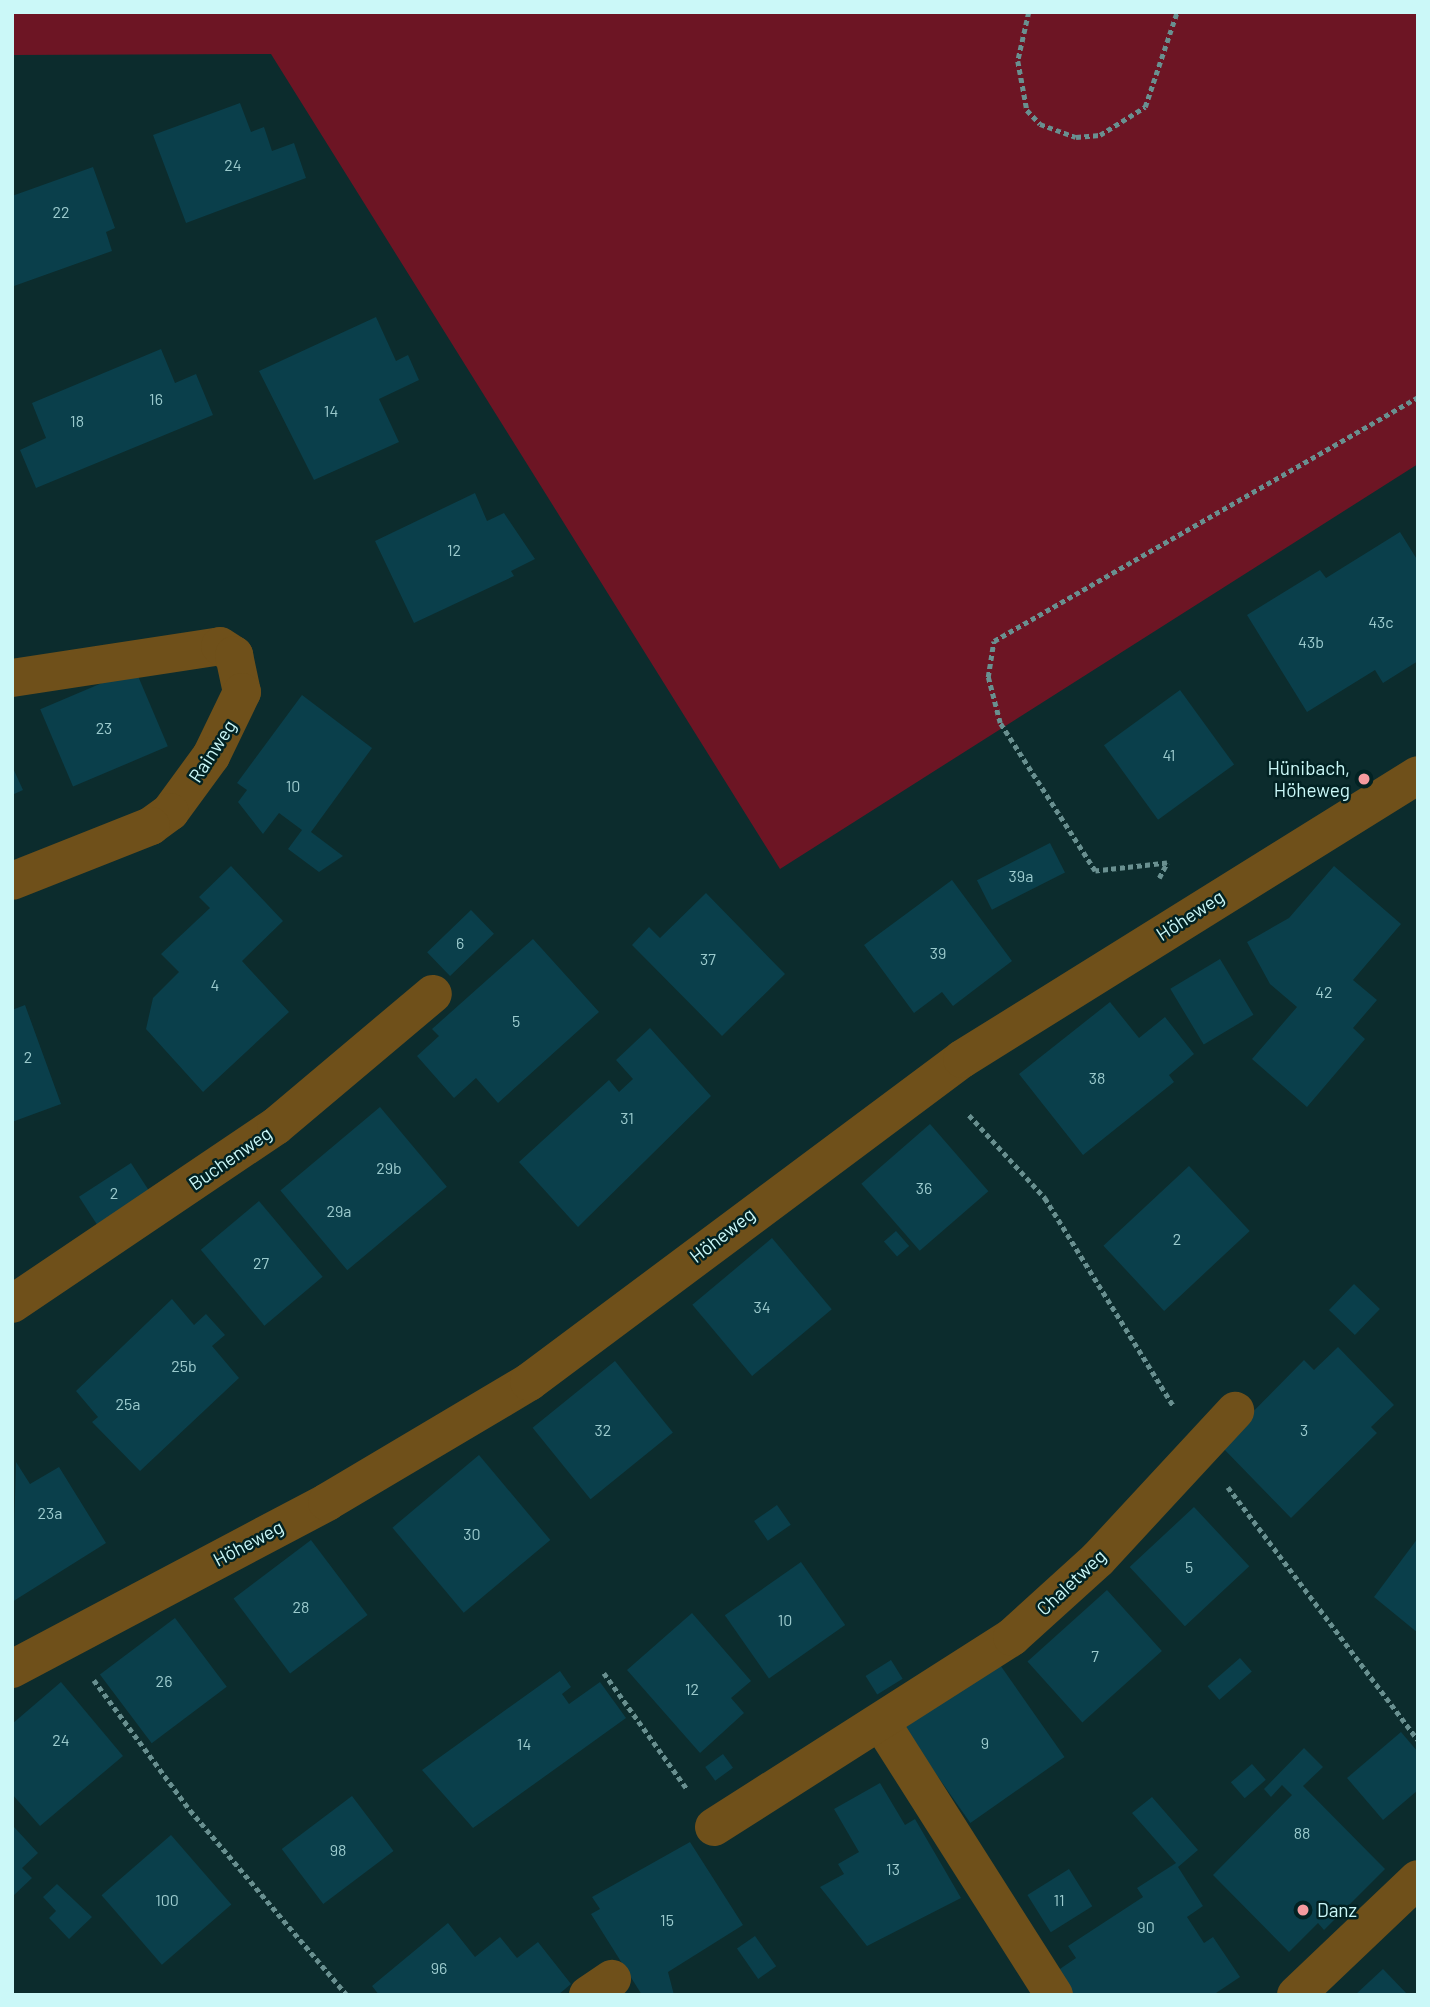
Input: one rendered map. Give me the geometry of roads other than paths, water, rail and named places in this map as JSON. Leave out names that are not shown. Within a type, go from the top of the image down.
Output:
[{"type":"street","name":"Rainweg","points":[[12,678],[220,646],[234,655],[242,692],[217,745],[170,812],[151,827],[12,881]]},
{"type":"street","name":"Höheweg","points":[[12,1670],[327,1502],[529,1382],[901,1101],[1144,945],[1418,775]]},
{"type":"street","name":"Buchenweg","points":[[12,1304],[276,1126],[433,994]]},
{"type":"street","points":[[12,1310],[12,1327]]},
{"type":"street","name":"Chaletweg","points":[[714,1826],[882,1724],[1012,1637],[1098,1559],[1235,1411]]},
{"type":"street","points":[[882,1724],[1054,1995]]},
{"type":"street","points":[[1296,1995],[1418,1879]]},
{"type":"place","name":"Hünibach, Höheweg","points":[[1364,779]]},
{"type":"place","name":"Danz","points":[[1303,1910]]}]
